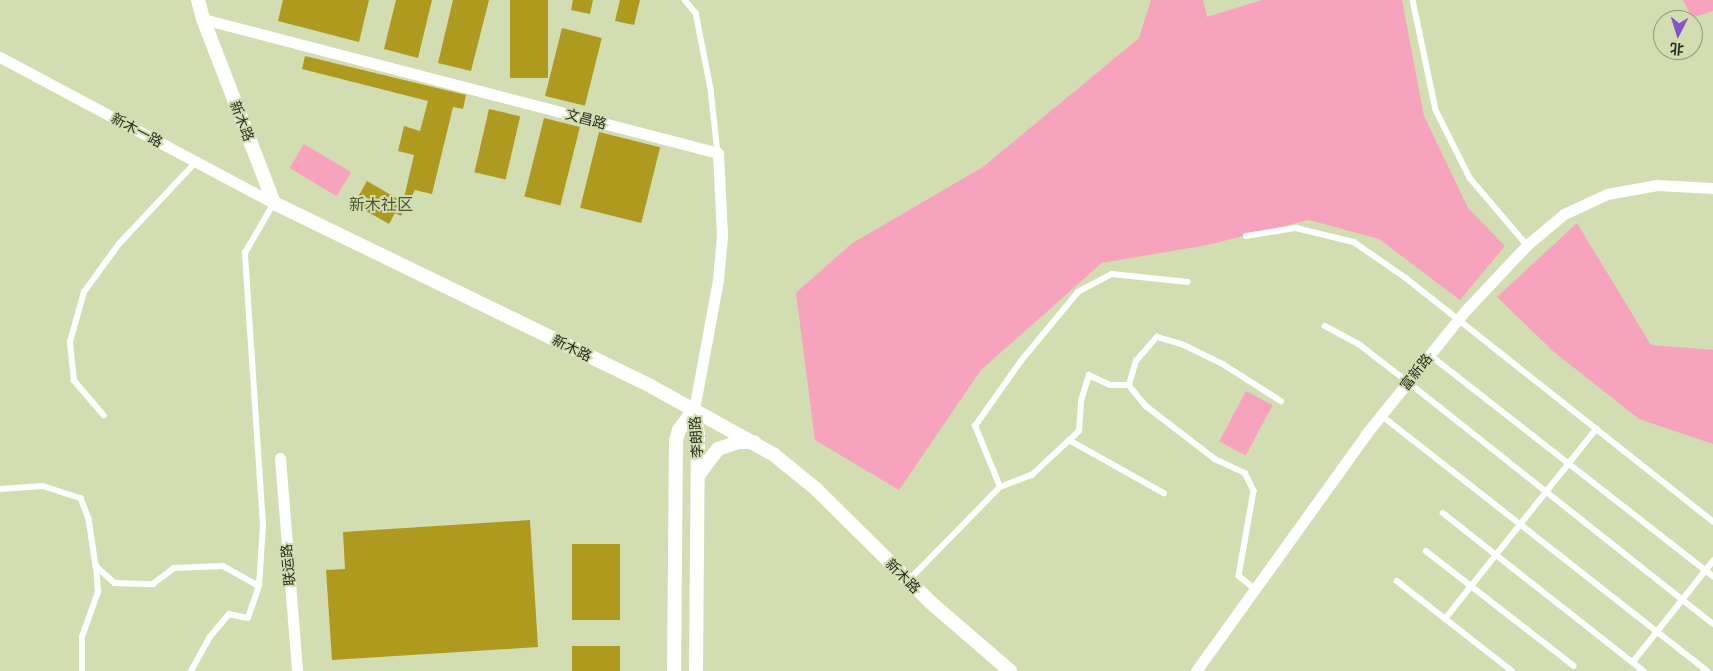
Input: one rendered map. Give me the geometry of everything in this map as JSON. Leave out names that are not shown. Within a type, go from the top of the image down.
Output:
[{"type":"street","name":"新木路","points":[[198,0],[203,19],[274,203],[694,410],[754,442],[796,470],[908,582],[1010,671]]},
{"type":"street","name":"文昌路","points":[[203,19],[718,153]]},
{"type":"street","name":"新木一路","points":[[0,57],[274,203]]},
{"type":"street","points":[[694,410],[718,280],[722,236],[718,153]]},
{"type":"street","name":"富新路","points":[[1196,671],[1381,415],[1457,321],[1527,245],[1564,214],[1607,194],[1657,185],[1713,188]]},
{"type":"street","name":"李朗路","points":[[694,410],[698,436],[696,671]]},
{"type":"street","name":"李朗路","points":[[674,671],[676,441],[679,430],[694,410]]},
{"type":"street","points":[[698,477],[702,466],[718,449],[738,442],[754,442]]},
{"type":"street","name":"联运路","points":[[280,458],[297,671]]},
{"type":"lane","points":[[685,0],[696,13],[711,89],[718,153]]},
{"type":"lane","points":[[1413,0],[1436,110],[1470,178],[1527,245]]},
{"type":"lane","points":[[104,416],[74,381],[70,342],[84,292],[119,244],[196,162]]},
{"type":"lane","points":[[191,671],[209,638],[229,614],[248,618],[259,586],[263,526],[246,253],[274,203]]},
{"type":"lane","points":[[1246,236],[1296,228],[1354,242],[1406,278],[1457,321],[1713,521]]},
{"type":"lane","points":[[1000,488],[975,426],[1021,361],[1078,292],[1112,274],[1188,282]]},
{"type":"lane","points":[[1325,326],[1360,345],[1713,624]]},
{"type":"lane","points":[[1129,385],[1136,361],[1157,337],[1182,344],[1222,364],[1281,401]]},
{"type":"lane","points":[[1430,354],[1713,576]]},
{"type":"lane","points":[[908,582],[1000,488],[1032,475],[1079,431],[1081,402],[1088,375],[1110,385],[1129,385]]},
{"type":"lane","points":[[1129,385],[1146,406],[1216,459],[1245,473],[1254,491],[1239,576],[1254,589]]},
{"type":"lane","points":[[1381,415],[1708,671]]},
{"type":"lane","points":[[1446,619],[1596,429]]},
{"type":"lane","points":[[1069,440],[1164,493]]},
{"type":"lane","points":[[0,489],[43,486],[81,498],[89,519],[98,592],[82,637],[82,671]]},
{"type":"lane","points":[[1443,513],[1644,671]]},
{"type":"lane","points":[[1426,551],[1574,666]]},
{"type":"lane","points":[[1633,662],[1713,561]]},
{"type":"lane","points":[[96,566],[115,582],[153,584],[174,568],[223,566],[259,586]]},
{"type":"lane","points":[[1397,581],[1512,671]]},
{"type":"shaded area","points":[[1151,0],[1203,0],[1207,17],[1262,0],[1402,0],[1424,116],[1468,208],[1505,246],[1460,300],[1379,239],[1309,220],[1207,245],[1102,263],[981,370],[899,490],[815,440],[796,293],[851,244],[983,167],[1139,38]]},
{"type":"shaded area","points":[[1683,0],[1713,0],[1713,11],[1703,14],[1703,10],[1688,10]]},
{"type":"shaded area","points":[[304,144],[351,172],[337,196],[290,168]]},
{"type":"shaded area","points":[[1577,223],[1651,345],[1713,350],[1713,444],[1639,419],[1554,352],[1497,297]]},
{"type":"shaded area","points":[[1246,391],[1272,405],[1246,455],[1219,441]]},
{"type":"building","points":[[283,0],[369,0],[359,42],[278,21]]},
{"type":"building","points":[[396,0],[432,0],[418,58],[384,49]]},
{"type":"building","points":[[453,0],[489,0],[471,71],[438,63]]},
{"type":"building","points":[[510,0],[548,0],[548,78],[510,78]]},
{"type":"building","points":[[573,0],[593,0],[590,14],[571,10]]},
{"type":"building","points":[[620,0],[640,0],[634,25],[615,21]]},
{"type":"building","points":[[562,28],[602,38],[585,106],[545,96]]},
{"type":"building","points":[[305,56],[466,95],[463,109],[453,107],[432,194],[415,190],[401,216],[395,213],[389,224],[354,204],[367,181],[403,202],[414,155],[398,151],[404,126],[420,131],[428,101],[302,69]]},
{"type":"building","points":[[489,109],[520,116],[506,180],[474,172]]},
{"type":"building","points":[[544,118],[580,127],[560,206],[524,197]]},
{"type":"building","points":[[599,132],[660,147],[641,223],[580,208]]},
{"type":"building","points":[[530,520],[538,647],[332,660],[326,570],[345,569],[343,532]]},
{"type":"building","points":[[572,544],[620,544],[620,620],[572,620]]},
{"type":"building","points":[[572,646],[620,646],[620,671],[572,671]]},
{"type":"district","name":"新木社区","points":[[381,204]]}]
